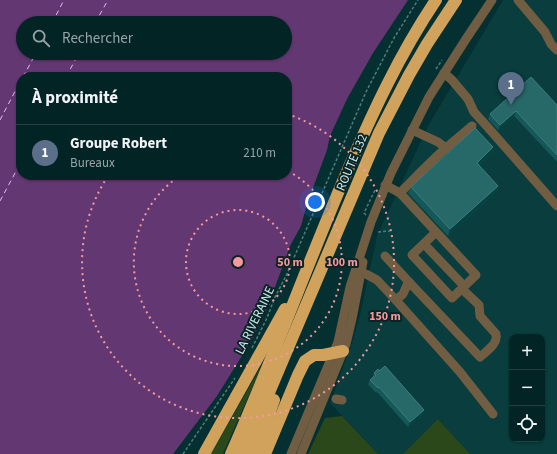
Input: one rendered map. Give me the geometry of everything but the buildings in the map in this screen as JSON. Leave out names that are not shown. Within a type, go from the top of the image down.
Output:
[{"type":"highway","name":"ROUTE 132","points":[[231,454],[274,355],[303,277],[380,97],[409,43],[436,0]]},
{"type":"highway","name":"ROUTE 132","points":[[243,454],[370,151],[388,114],[424,49],[456,0]]},
{"type":"highway","points":[[255,454],[325,260]]},
{"type":"highway","points":[[204,454],[303,277]]},
{"type":"highway","points":[[265,454],[303,364],[312,356],[335,351]]},
{"type":"street","points":[[301,454],[335,351],[350,287],[358,271],[371,222],[385,185],[412,130],[444,73],[492,0]]},
{"type":"street","points":[[518,0],[545,32],[551,44],[557,50]]},
{"type":"street","points":[[444,73],[468,99],[474,112],[557,206]]},
{"type":"street","points":[[400,193],[416,178],[427,164],[472,126]]},
{"type":"street","points":[[412,130],[438,142],[446,148]]},
{"type":"street","points":[[385,185],[400,193],[476,275],[452,298],[412,255],[436,232]]},
{"type":"street","points":[[385,256],[480,357],[494,343],[496,334],[480,316],[479,305],[424,244]]},
{"type":"street","points":[[358,271],[376,280],[396,300],[460,372],[492,414]]},
{"type":"street","points":[[396,300],[403,294],[409,282]]},
{"type":"street","points":[[322,390],[335,351]]},
{"type":"street","points":[[291,454],[317,403]]},
{"type":"path","name":"LA RIVERAINE","points":[[251,350],[286,276],[366,92],[394,38],[418,0]]},
{"type":"path","points":[[378,232],[390,231]]},
{"type":"path","points":[[184,454],[223,397],[236,375]]},
{"type":"shaded area","points":[[0,0],[408,0],[373,53],[347,99],[330,136],[327,150],[307,204],[301,226],[290,246],[270,301],[253,338],[217,396],[173,454],[0,454]]},
{"type":"shaded area","points":[[503,0],[557,0],[557,454],[470,454],[438,419],[403,454],[378,454],[330,403],[353,340],[361,311],[377,236],[428,126]]},
{"type":"green space","points":[[264,361],[223,454],[211,454],[214,449]]},
{"type":"green space","points":[[342,416],[378,454],[308,454],[325,418]]},
{"type":"green space","points":[[438,419],[470,454],[403,454]]},
{"type":"ferry route","points":[[56,16],[64,0]]},
{"type":"ferry route","points":[[99,16],[108,0]]},
{"type":"ferry route","points":[[26,72],[32,60]]},
{"type":"ferry route","points":[[69,72],[75,60]]},
{"type":"ferry route","points":[[0,120],[16,90]]},
{"type":"ferry route","points":[[0,201],[16,171]]},
{"type":"place","name":"Groupe Robert","points":[[511,105]]}]
